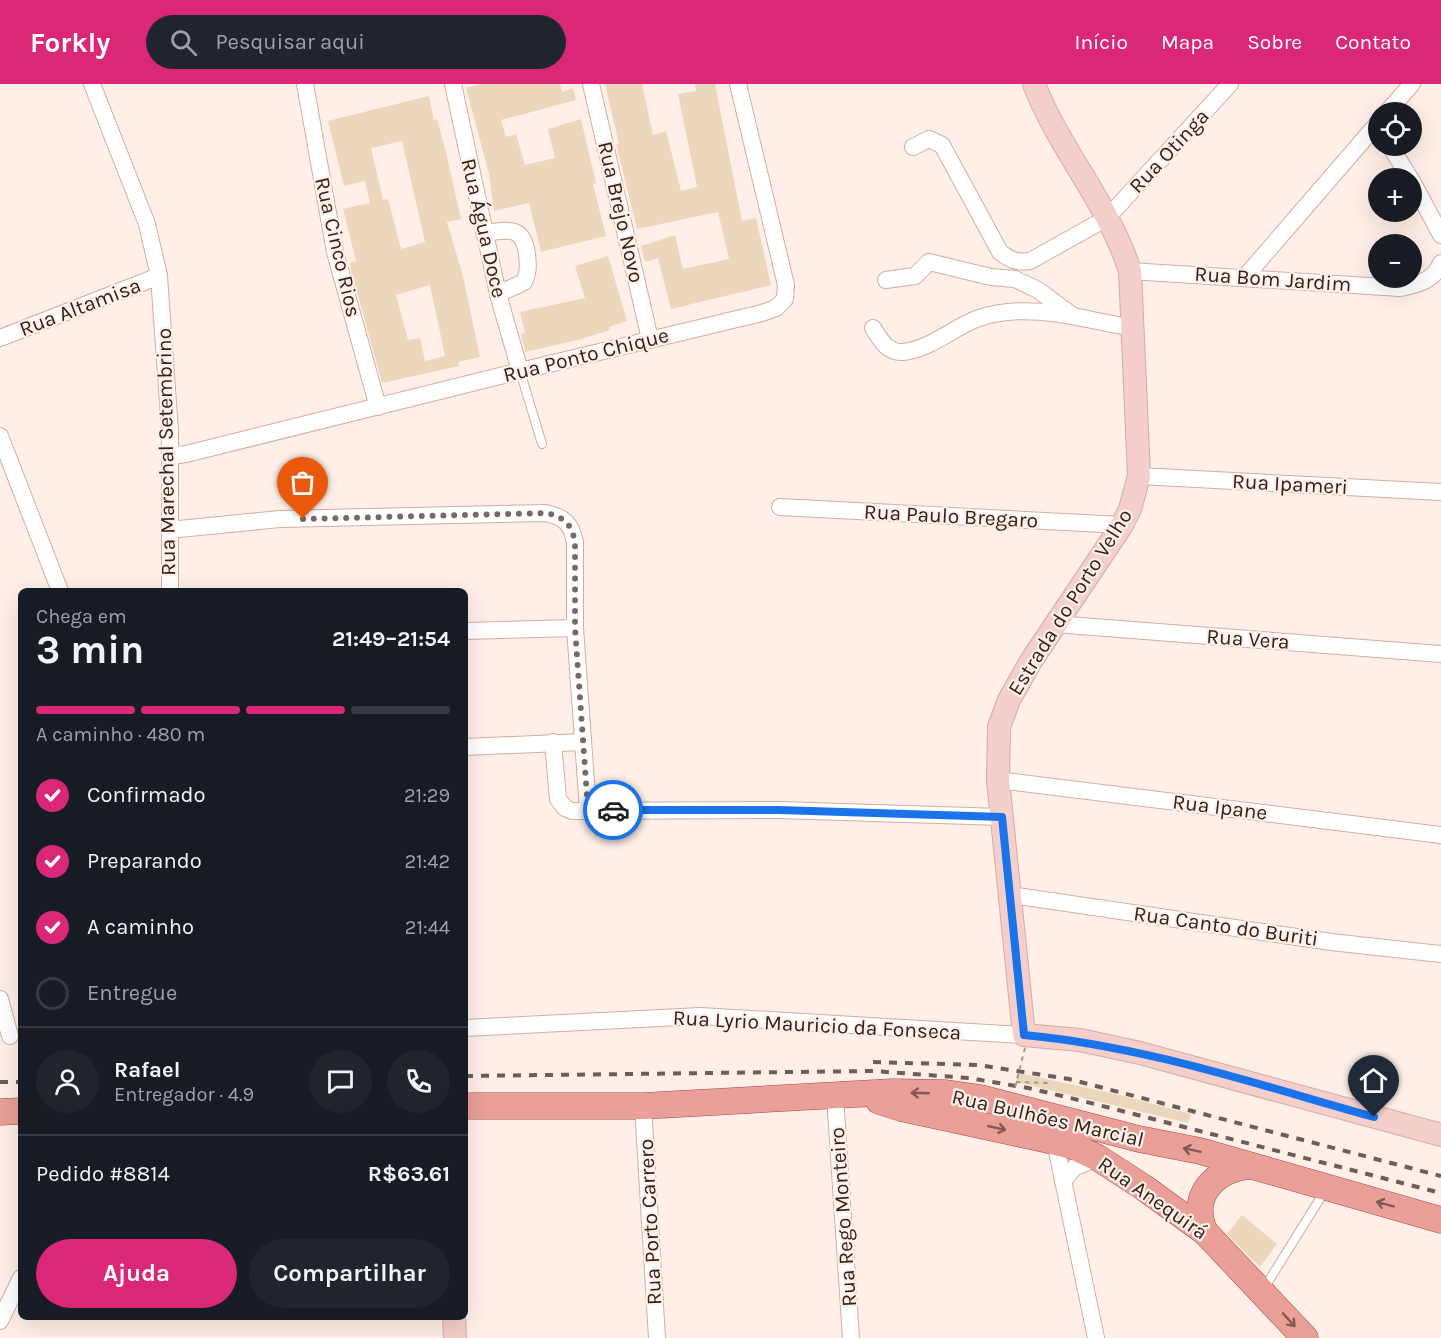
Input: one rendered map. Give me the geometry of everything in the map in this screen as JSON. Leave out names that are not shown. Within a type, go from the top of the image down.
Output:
[{"type":"main road","name":"Rua Bulhões Marcial","points":[[468,1106],[643,1106],[893,1092],[945,1093],[981,1098],[1139,1139],[1200,1151],[1441,1220]]},
{"type":"main road","name":"Rua Anequirá","points":[[847,1096],[1055,1142],[1075,1147],[1098,1158],[1205,1232],[1263,1290],[1305,1338]]},
{"type":"main road","points":[[0,1112],[18,1111]]},
{"type":"main road","points":[[1205,1232],[1199,1219],[1199,1206],[1205,1192],[1225,1172],[1248,1166]]},
{"type":"street","name":"Rua Marechal Setembrino","points":[[92,84],[147,224],[159,276],[167,367],[170,456],[170,588]]},
{"type":"street","name":"Rua Cinco Rios","points":[[305,84],[335,252],[378,407]]},
{"type":"street","name":"Rua Água Doce","points":[[453,84],[498,294],[520,371]]},
{"type":"street","name":"Rua Brejo Novo","points":[[591,84],[650,339]]},
{"type":"street","name":"Rua Ponto Chique","points":[[170,456],[776,308],[785,298],[786,285],[738,84]]},
{"type":"street","name":"Estrada do Porto Velho","points":[[1025,1039],[998,780],[999,727],[1009,700],[1055,624],[1122,525],[1132,503],[1139,476],[1130,270],[1107,218],[1076,168],[1042,105],[1034,84]]},
{"type":"street","name":"Rua Otinga","points":[[913,147],[929,139],[942,145],[993,243],[1009,259],[1020,262],[1030,261],[1107,218],[1230,84]]},
{"type":"street","points":[[1396,102],[1412,84]]},
{"type":"street","points":[[1245,277],[1368,135]]},
{"type":"street","points":[[1422,200],[1441,235]]},
{"type":"street","points":[[484,232],[508,230],[517,232],[525,243],[529,271],[524,282],[498,294]]},
{"type":"street","points":[[886,280],[915,276],[929,262],[991,277],[1015,279],[1038,290],[1076,318]]},
{"type":"street","name":"Rua Bom Jardim","points":[[1130,270],[1400,288],[1422,283],[1437,272],[1441,263]]},
{"type":"street","name":"Rua Altamisa","points":[[0,338],[159,276]]},
{"type":"street","points":[[873,328],[883,345],[902,352],[946,336],[979,318],[1026,311],[1134,328]]},
{"type":"street","points":[[0,436],[59,588]]},
{"type":"street","name":"Rua Ipameri","points":[[1139,476],[1441,492]]},
{"type":"street","name":"Rua Paulo Bregaro","points":[[780,507],[1122,525]]},
{"type":"street","points":[[169,530],[280,519],[546,513],[558,516],[567,522],[573,530],[575,543],[575,628],[588,810]]},
{"type":"street","name":"Rua Vera","points":[[1055,624],[1441,654]]},
{"type":"street","points":[[468,631],[575,628]]},
{"type":"street","points":[[553,742],[559,803],[572,811],[779,810],[1002,817]]},
{"type":"street","points":[[468,747],[582,742]]},
{"type":"street","name":"Rua Ipane","points":[[998,780],[1441,836]]},
{"type":"street","name":"Rua Canto do Buriti","points":[[1011,895],[1332,942],[1441,954]]},
{"type":"street","points":[[0,999],[10,1036]]},
{"type":"street","name":"Rua Lyrio Mauricio da Fonseca","points":[[468,1028],[700,1016],[1025,1039]]},
{"type":"street","points":[[1025,1039],[1080,1040],[1140,1053],[1441,1135]]},
{"type":"street","name":"Rua Rego Monteiro","points":[[847,1096],[851,1338]]},
{"type":"street","name":"Rua Porto Carrero","points":[[643,1106],[657,1338]]},
{"type":"street","points":[[1055,1142],[1096,1338]]},
{"type":"street","points":[[1063,1181],[1075,1167],[1098,1158]]},
{"type":"street","points":[[9,1311],[18,1286]]},
{"type":"street","points":[[454,1320],[455,1338]]},
{"type":"lane","points":[[520,371],[542,444]]},
{"type":"lane","points":[[1263,1290],[1327,1188]]},
{"type":"path","points":[[1015,1087],[1025,1039]]},
{"type":"path","points":[[1017,1082],[1048,1083]]},
{"type":"building","points":[[480,84],[560,84],[562,92],[573,88],[576,100],[501,120],[506,137],[516,134],[525,165],[555,158],[548,129],[581,119],[596,183],[593,184],[606,236],[541,252],[529,203],[494,211],[489,174],[466,88]]},
{"type":"building","points":[[605,84],[642,84],[653,135],[666,131],[681,191],[697,187],[678,94],[696,91],[695,84],[715,84],[742,221],[756,218],[771,285],[671,309],[658,258],[645,262],[641,246],[675,235],[683,269],[729,259],[718,212],[637,229],[616,144],[619,144]]},
{"type":"building","points":[[429,96],[434,120],[437,119],[445,148],[461,219],[447,222],[463,276],[480,357],[458,362],[459,366],[382,383],[349,263],[356,261],[343,209],[370,203],[365,181],[344,186],[328,121]],"holes":[[[402,141],[425,242],[401,249],[388,199],[383,200],[371,148]],[[430,285],[445,356],[425,361],[420,338],[408,340],[396,295]]]},
{"type":"building","points":[[608,256],[627,321],[609,327],[610,330],[578,340],[525,352],[521,334],[525,333],[520,312],[585,298],[575,266]]},
{"type":"building","points":[[1018,1073],[1116,1094],[1191,1114],[1188,1123],[1016,1082]]},
{"type":"building","points":[[1242,1215],[1277,1244],[1260,1267],[1227,1234]]},
{"type":"railway","points":[[873,1062],[978,1065],[1069,1079],[1441,1176]]},
{"type":"railway","points":[[468,1076],[873,1071],[969,1078],[1028,1088],[1083,1101],[1441,1193]]},
{"type":"railway","points":[[0,1082],[18,1082]]},
{"type":"way so far","points":[[303,519],[546,513],[558,516],[567,522],[573,530],[575,543],[575,628],[588,810],[613,810]]},
{"type":"route","points":[[613,810],[779,810],[1002,817],[1024,1035],[1080,1040],[1140,1053],[1374,1117]]}]
